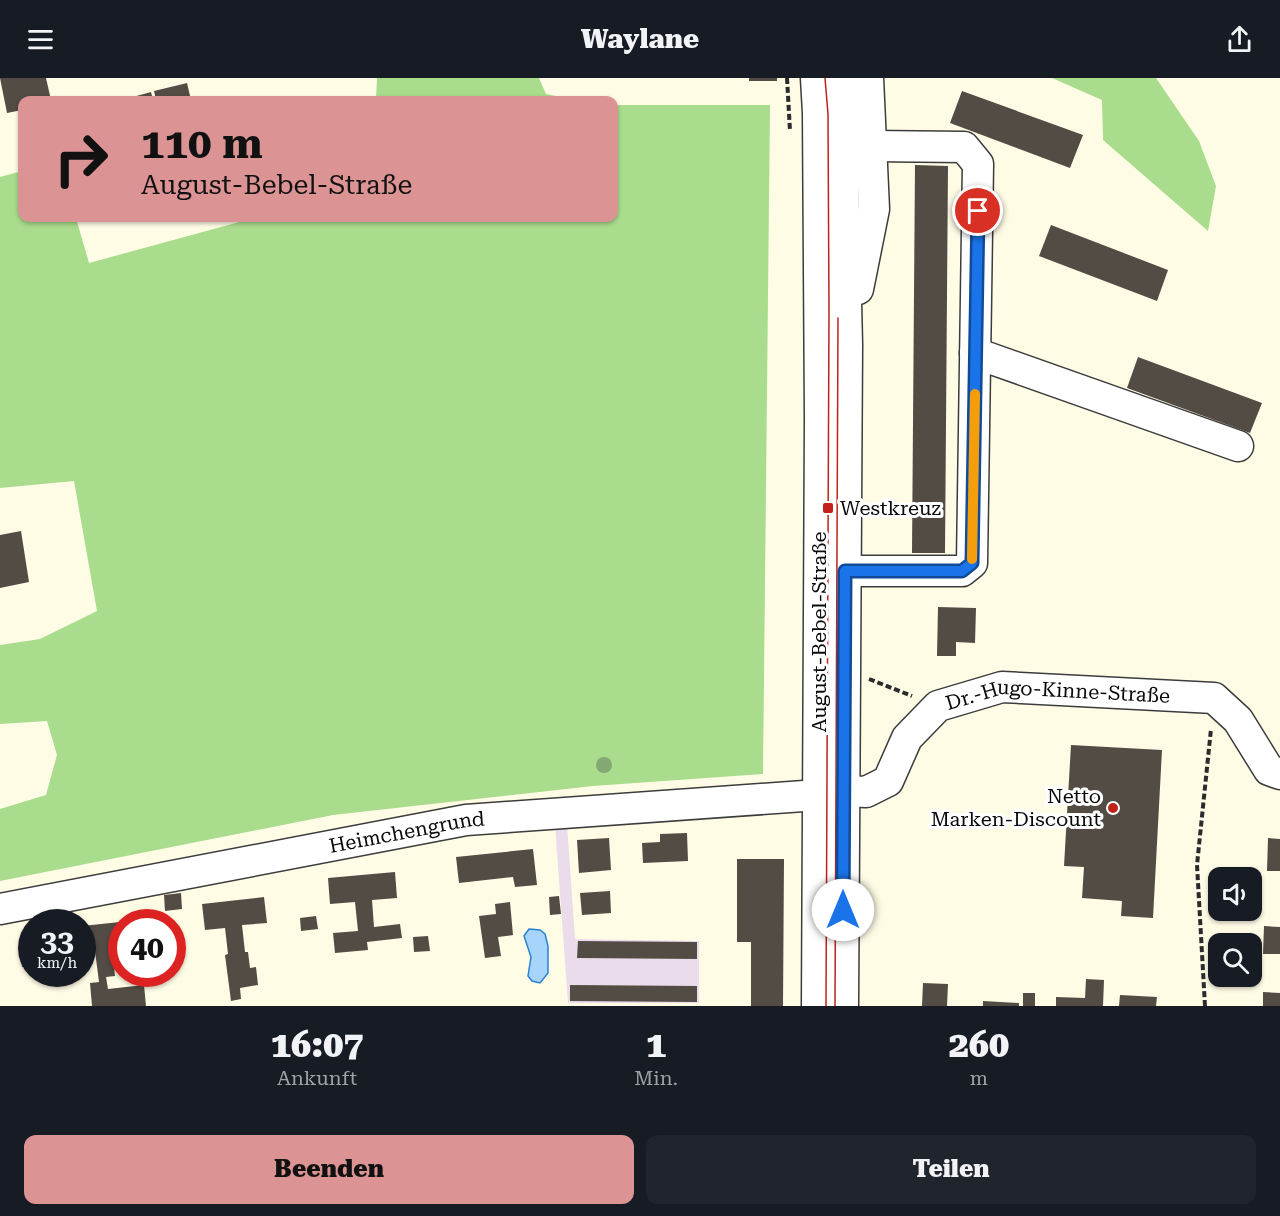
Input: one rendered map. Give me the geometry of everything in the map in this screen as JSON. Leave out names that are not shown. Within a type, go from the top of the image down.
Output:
[{"type":"street","name":"August-Bebel-Straße","points":[[816,78],[819,396],[831,793],[843,1006]]},
{"type":"street","name":"August-Bebel-Straße","points":[[817,1006],[845,571],[847,345],[841,78]]},
{"type":"street","points":[[847,345],[874,210],[868,78]]},
{"type":"street","name":"August-Bebel-Straße","points":[[845,571],[962,571],[972,563],[978,164],[964,147],[871,146]]},
{"type":"street","points":[[975,353],[1238,446]]},
{"type":"street","name":"Dr.-Hugo-Kinne-Straße","points":[[831,793],[866,792],[888,781],[907,738],[938,706],[1002,687],[1214,698]]},
{"type":"street","points":[[1214,698],[1238,720],[1269,770],[1280,774]]},
{"type":"street","name":"Heimchengrund","points":[[0,909],[466,820],[831,793]]},
{"type":"path","points":[[866,678],[938,706]]},
{"type":"path","points":[[1205,1006],[1197,865],[1214,698]]},
{"type":"shaded area","points":[[567,824],[575,939],[699,941],[699,1003],[568,1003],[555,825]]},
{"type":"green space","points":[[377,78],[539,78],[546,94],[555,96],[376,96]]},
{"type":"green space","points":[[1052,78],[1156,78],[1199,141],[1216,186],[1208,231],[1103,140],[1102,100]]},
{"type":"green space","points":[[618,105],[770,105],[763,774],[593,786],[333,815],[0,881],[0,809],[46,795],[57,755],[47,721],[0,724],[0,645],[40,639],[97,611],[74,481],[0,488],[0,177],[18,172],[18,222],[77,222],[89,263],[239,222],[618,222]]},
{"type":"water","points":[[529,929],[540,930],[545,934],[548,946],[548,973],[540,983],[532,981],[528,976],[531,957],[524,936]]},
{"type":"building","points":[[0,78],[46,78],[50,96],[18,96],[18,111],[7,113]]},
{"type":"building","points":[[749,78],[777,78],[777,81],[749,81]]},
{"type":"building","points":[[187,83],[190,96],[155,96],[154,91]]},
{"type":"building","points":[[962,91],[1083,135],[1070,168],[950,123]]},
{"type":"building","points":[[151,92],[152,96],[136,96]]},
{"type":"building","points":[[915,165],[948,166],[945,553],[912,553]]},
{"type":"building","points":[[1051,225],[1168,270],[1157,301],[1039,256]]},
{"type":"building","points":[[1138,357],[1262,403],[1250,433],[1127,388]]},
{"type":"building","points":[[21,531],[29,582],[0,588],[0,535]]},
{"type":"building","points":[[938,607],[976,608],[975,643],[956,642],[956,656],[937,656]]},
{"type":"building","name":"Netto Marken-Discount","points":[[1071,745],[1162,750],[1153,918],[1121,916],[1122,901],[1082,898],[1084,867],[1064,866]]},
{"type":"building","points":[[687,833],[688,861],[643,863],[642,843],[660,842],[660,834]]},
{"type":"building","points":[[609,838],[611,870],[579,873],[577,840]]},
{"type":"building","points":[[1268,838],[1280,839],[1280,871],[1267,871]]},
{"type":"building","points":[[533,849],[537,885],[515,887],[513,877],[459,883],[456,857]]},
{"type":"building","points":[[737,859],[784,859],[783,1006],[751,1006],[751,942],[737,942]]},
{"type":"building","points":[[395,872],[397,898],[372,900],[374,927],[400,924],[402,938],[367,942],[368,950],[335,953],[333,933],[358,931],[355,902],[330,904],[328,878]]},
{"type":"building","points":[[610,891],[611,913],[582,915],[580,893]]},
{"type":"building","points":[[181,893],[182,909],[165,909],[164,895]]},
{"type":"building","points":[[559,896],[561,914],[550,915],[549,897]]},
{"type":"building","points":[[264,897],[267,923],[242,925],[245,952],[248,952],[250,968],[256,967],[258,985],[240,988],[241,999],[231,1001],[225,955],[228,954],[225,928],[205,930],[202,904]]},
{"type":"building","points":[[510,902],[513,935],[498,937],[501,956],[485,958],[479,916],[496,914],[495,904]]},
{"type":"building","points":[[316,916],[318,929],[301,931],[300,918]]},
{"type":"building","points":[[108,923],[108,977],[106,977],[108,989],[144,987],[146,1006],[92,1006],[90,987],[96,987],[96,982],[99,982],[96,925]]},
{"type":"building","points":[[1264,926],[1280,927],[1280,954],[1263,954]]},
{"type":"building","points":[[428,936],[430,951],[414,952],[413,937]]},
{"type":"building","points":[[578,941],[697,942],[697,959],[577,958]]},
{"type":"building","points":[[1086,979],[1104,980],[1103,1006],[1056,1006],[1056,997],[1085,998]]},
{"type":"building","points":[[923,983],[948,984],[947,1006],[922,1006]]},
{"type":"building","points":[[570,985],[697,986],[697,1002],[570,1001]]},
{"type":"building","points":[[1263,992],[1280,993],[1280,1006],[1263,1006]]},
{"type":"building","points":[[1023,993],[1035,993],[1035,1006],[1023,1006]]},
{"type":"building","points":[[1120,995],[1157,997],[1156,1006],[1119,1006]]},
{"type":"building","points":[[983,1001],[1019,1003],[1019,1006],[983,1006]]},
{"type":"tram line","points":[[825,78],[828,114],[829,313],[826,1006]]},
{"type":"tram line","points":[[835,1006],[838,318]]},
{"type":"slow traffic","points":[[972,559],[975,394]]},
{"type":"place","name":"Westkreuz","points":[[828,508]]},
{"type":"place","name":"Netto Marken-Discount","points":[[1113,808]]},
{"type":"route","points":[[843,910],[845,571],[962,571],[972,563],[978,211]]}]
